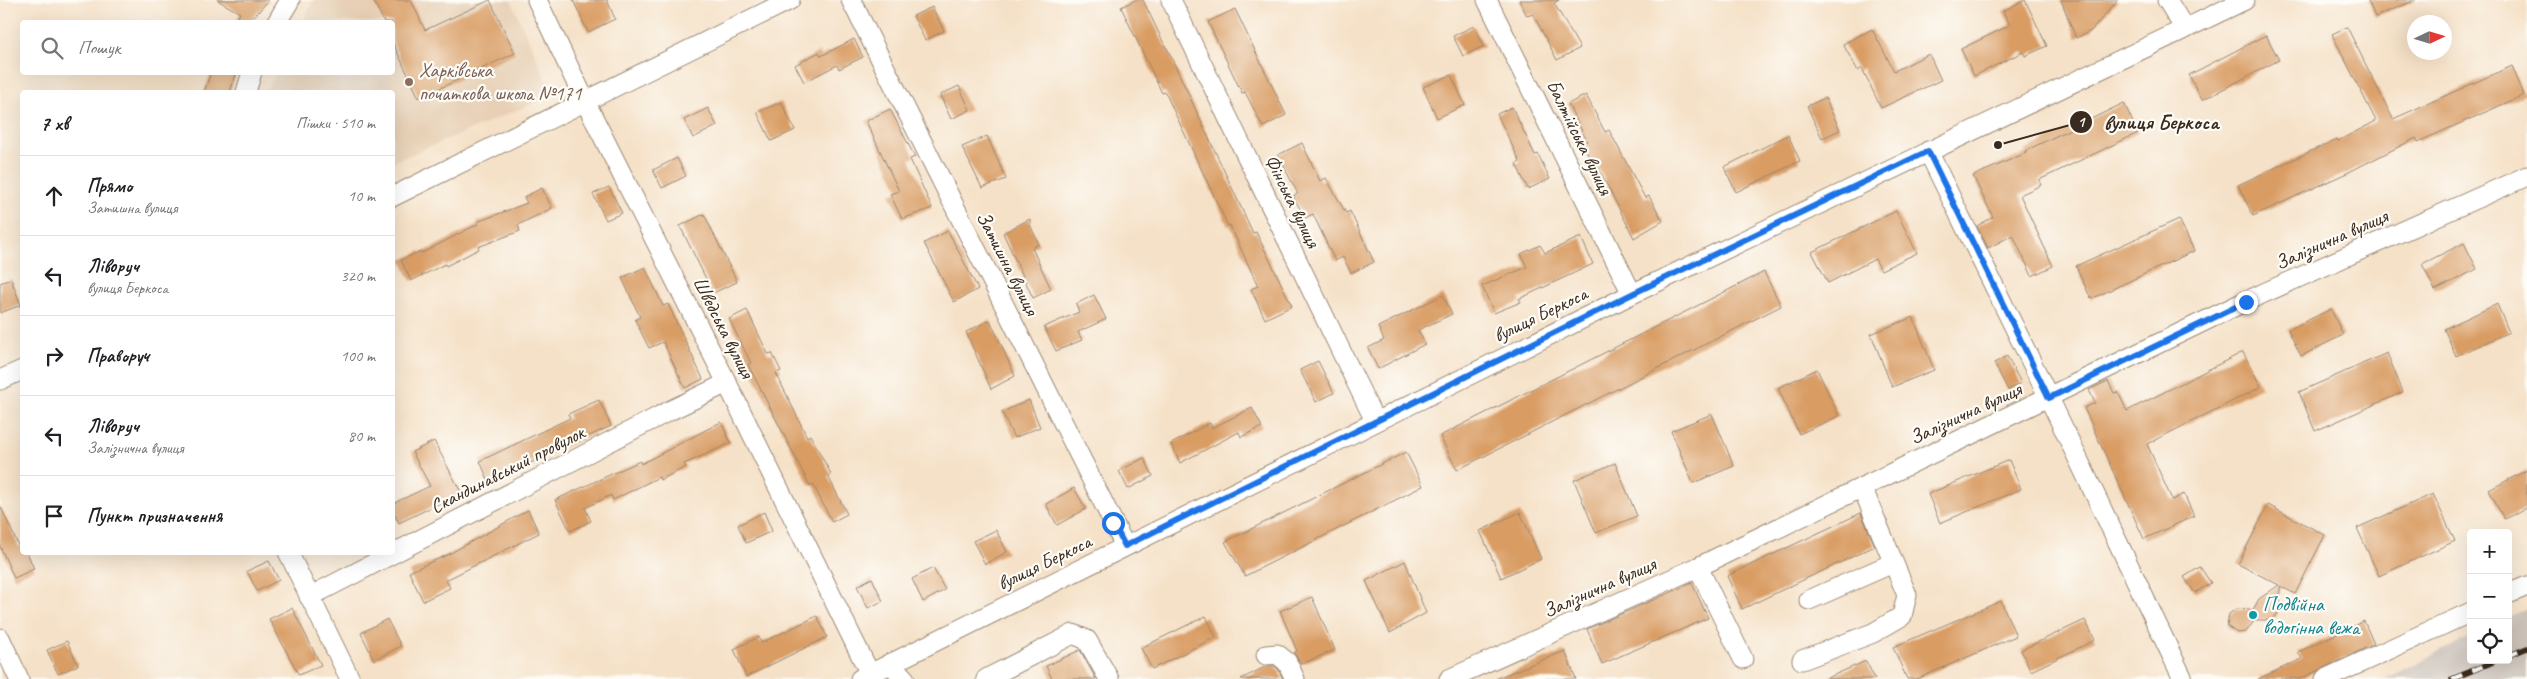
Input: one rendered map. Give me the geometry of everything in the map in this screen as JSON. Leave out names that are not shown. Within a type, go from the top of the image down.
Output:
[{"type":"street","points":[[278,20],[290,0]]},
{"type":"street","name":"Шведська вулиця","points":[[537,0],[586,103],[727,383],[865,677]]},
{"type":"street","points":[[395,196],[586,103],[790,0]]},
{"type":"street","name":"Затишна вулиця","points":[[851,0],[1125,546]]},
{"type":"street","name":"Фінська вулиця","points":[[1171,0],[1375,421]]},
{"type":"street","name":"Балтійська вулиця","points":[[1487,0],[1632,294]]},
{"type":"street","points":[[2166,0],[2185,28]]},
{"type":"street","name":"вулиця Беркоса","points":[[865,677],[1632,294],[2245,0]]},
{"type":"street","points":[[247,90],[251,75]]},
{"type":"street","points":[[1928,151],[2049,398],[2183,679]]},
{"type":"street","name":"Залізнична вулиця","points":[[1449,679],[1698,567],[2246,302],[2527,176]]},
{"type":"street","points":[[0,380],[20,371]]},
{"type":"street","name":"Скандинавський провулок","points":[[395,553],[727,383]]},
{"type":"street","points":[[1802,660],[1873,633],[1902,616],[1907,595],[1862,487]]},
{"type":"street","points":[[289,555],[350,679]]},
{"type":"street","name":"Скандинавський провулок","points":[[309,597],[390,555]]},
{"type":"street","points":[[1808,600],[1893,562]]},
{"type":"street","points":[[1698,567],[1743,660]]},
{"type":"street","points":[[2512,592],[2527,586]]},
{"type":"street","points":[[2325,679],[2467,614]]},
{"type":"street","points":[[986,679],[1073,634],[1087,640],[1110,679]]},
{"type":"street","points":[[0,638],[19,679]]},
{"type":"street","points":[[1266,655],[1277,654],[1287,662],[1295,679]]},
{"type":"street","points":[[890,663],[905,679]]},
{"type":"shaded area","name":"Харківська початкова школа №171","points":[[314,0],[511,0],[553,95],[395,161],[395,90],[266,90],[275,75],[395,75],[395,20],[304,20]]},
{"type":"shaded area","points":[[2527,608],[2527,679],[2385,679],[2467,638],[2467,664],[2512,664],[2512,615]]},
{"type":"building","points":[[217,0],[269,0],[251,20],[236,20],[240,13]]},
{"type":"building","points":[[373,0],[411,0],[425,30],[490,0],[515,53],[419,98],[395,47],[395,20],[383,20]]},
{"type":"building","points":[[573,0],[607,0],[615,19],[588,32]]},
{"type":"building","points":[[1135,0],[1143,0],[1253,233],[1256,232],[1292,306],[1265,319],[1251,289],[1258,286],[1230,225],[1228,226],[1165,92],[1162,93],[1121,7]]},
{"type":"building","points":[[1519,0],[1559,0],[1554,3],[1580,48],[1557,60],[1533,14],[1527,16]]},
{"type":"building","points":[[2025,0],[2047,46],[2025,56],[2023,52],[1974,76],[1961,49],[2010,25],[2003,11]]},
{"type":"building","points":[[2061,0],[2118,0],[2091,31],[2076,38]]},
{"type":"building","points":[[2368,0],[2416,0],[2375,17]]},
{"type":"building","points":[[932,7],[944,31],[925,40],[913,16]]},
{"type":"building","points":[[1235,9],[1286,115],[1263,127],[1245,92],[1242,93],[1208,22]]},
{"type":"building","points":[[1474,26],[1484,46],[1463,56],[1453,36]]},
{"type":"building","points":[[2347,27],[2393,119],[2512,66],[2524,95],[2418,142],[2416,138],[2349,172],[2253,216],[2238,185],[2337,139],[2338,141],[2376,121],[2332,34]]},
{"type":"building","points":[[1872,29],[1894,71],[1929,54],[1941,80],[1881,108],[1862,68],[1858,71],[1843,44]]},
{"type":"building","points":[[2266,35],[2279,60],[2202,100],[2189,75]]},
{"type":"building","points":[[854,39],[863,57],[839,69],[837,65],[804,82],[795,65],[819,52],[821,56]]},
{"type":"building","points":[[210,75],[236,75],[231,90],[205,90]]},
{"type":"building","points":[[1451,75],[1465,105],[1437,118],[1423,87]]},
{"type":"building","points":[[959,86],[970,110],[951,119],[940,95]]},
{"type":"building","points":[[1586,95],[1605,132],[1609,130],[1645,198],[1649,196],[1663,221],[1634,238],[1595,161],[1592,163],[1582,143],[1587,141],[1568,104]]},
{"type":"building","points":[[1825,98],[1840,130],[1822,138],[1807,106]]},
{"type":"building","points":[[781,102],[795,130],[771,141],[757,112]]},
{"type":"building","points":[[2124,103],[2138,133],[2039,180],[2041,185],[2020,195],[2053,266],[2032,276],[2013,235],[1988,248],[1977,226],[1993,217],[1973,176],[2026,153],[2025,151]]},
{"type":"building","points":[[1512,107],[1535,155],[1538,154],[1550,179],[1528,189],[1516,164],[1520,162],[1497,114]]},
{"type":"building","points":[[708,108],[717,126],[693,138],[684,120]]},
{"type":"building","points":[[890,109],[915,157],[910,159],[932,208],[902,219],[890,194],[899,191],[866,121]]},
{"type":"building","points":[[1788,135],[1800,161],[1736,192],[1724,167]]},
{"type":"building","points":[[987,136],[1006,179],[982,188],[962,147]]},
{"type":"building","points":[[1302,143],[1320,181],[1326,178],[1346,213],[1350,211],[1374,262],[1351,273],[1343,257],[1335,261],[1313,214],[1305,218],[1293,196],[1298,194],[1278,155]]},
{"type":"building","points":[[677,158],[686,176],[662,188],[653,170]]},
{"type":"building","points":[[609,187],[622,213],[606,220],[593,194]]},
{"type":"building","points":[[542,188],[552,208],[518,225],[520,231],[478,247],[479,249],[446,266],[445,264],[411,281],[401,260],[421,251],[422,253],[478,224],[477,222],[527,203],[524,197]]},
{"type":"building","points":[[1896,211],[1917,253],[1881,270],[1875,259],[1828,283],[1812,252]]},
{"type":"building","points":[[704,214],[737,282],[713,293],[680,226]]},
{"type":"building","points":[[1030,219],[1030,225],[1039,244],[1032,248],[1051,289],[1033,298],[1003,233]]},
{"type":"building","points":[[2179,219],[2194,251],[2091,299],[2076,266]]},
{"type":"building","points":[[948,231],[978,289],[954,302],[924,243]]},
{"type":"building","points":[[1581,237],[1593,264],[1519,299],[1521,302],[1494,313],[1482,286],[1527,267],[1521,254],[1540,245],[1545,253]]},
{"type":"building","points":[[2464,243],[2477,269],[2435,290],[2422,264]]},
{"type":"building","points":[[645,267],[663,306],[668,304],[703,379],[685,388],[663,342],[649,348],[635,320],[640,317],[622,278]]},
{"type":"building","points":[[1764,272],[1781,306],[1457,470],[1440,436]]},
{"type":"building","points":[[11,279],[20,305],[0,313],[0,283]]},
{"type":"building","points":[[1094,295],[1106,319],[1078,332],[1082,340],[1056,351],[1044,327],[1079,312],[1076,304]]},
{"type":"building","points":[[1443,295],[1452,314],[1418,330],[1425,344],[1378,369],[1368,348],[1384,340],[1378,327]]},
{"type":"building","points":[[2497,304],[2509,332],[2456,356],[2444,329]]},
{"type":"building","points":[[2331,309],[2343,335],[2301,356],[2288,330]]},
{"type":"building","points":[[747,310],[768,354],[772,353],[781,371],[776,373],[807,437],[810,435],[831,474],[828,476],[847,514],[832,522],[813,484],[810,486],[748,365],[751,363],[729,319]]},
{"type":"building","points":[[1913,317],[1934,370],[1892,387],[1871,334]]},
{"type":"building","points":[[990,320],[1015,376],[991,389],[966,332]]},
{"type":"building","points":[[2243,352],[2261,387],[2147,444],[2172,500],[2184,494],[2194,516],[2144,539],[2084,408],[2095,403],[2089,390],[2108,381],[2114,393],[2118,392],[2127,411]]},
{"type":"building","points":[[2387,353],[2403,392],[2315,431],[2299,392]]},
{"type":"building","points":[[2007,356],[2021,383],[2008,390],[1994,363]]},
{"type":"building","points":[[1318,361],[1334,393],[1316,402],[1300,370]]},
{"type":"building","points":[[1817,369],[1839,416],[1799,434],[1778,388]]},
{"type":"building","points":[[599,400],[611,426],[489,482],[480,461],[570,418],[568,414]]},
{"type":"building","points":[[1029,400],[1040,427],[1014,438],[1002,412]]},
{"type":"building","points":[[1252,408],[1262,427],[1241,437],[1239,432],[1180,463],[1171,444],[1210,423],[1212,428]]},
{"type":"building","points":[[1712,414],[1734,466],[1693,483],[1671,431]]},
{"type":"building","points":[[721,422],[731,443],[684,464],[686,467],[660,480],[659,477],[613,500],[611,495],[585,508],[591,521],[570,531],[555,500],[640,461],[641,464]]},
{"type":"building","points":[[434,441],[463,496],[441,506],[440,503],[399,523],[395,516],[395,503],[430,486],[412,452]]},
{"type":"building","points":[[1406,452],[1423,486],[1245,576],[1225,542]]},
{"type":"building","points":[[1144,458],[1153,476],[1128,489],[1119,471]]},
{"type":"building","points":[[2009,460],[2021,489],[1940,523],[1928,494]]},
{"type":"building","points":[[1615,463],[1637,516],[1596,533],[1574,480]]},
{"type":"building","points":[[2527,470],[2527,508],[2504,519],[2489,490]]},
{"type":"building","points":[[1074,488],[1086,509],[1057,525],[1046,504]]},
{"type":"building","points":[[2433,494],[2455,541],[2379,576],[2357,528]]},
{"type":"building","points":[[0,505],[20,547],[20,555],[28,555],[34,569],[14,578],[0,546]]},
{"type":"building","points":[[2268,505],[2325,535],[2295,594],[2280,586],[2280,610],[2276,616],[2271,620],[2255,620],[2246,632],[2237,633],[2227,626],[2229,614],[2236,609],[2253,610],[2259,599],[2279,585],[2238,564]]},
{"type":"building","points":[[528,510],[539,533],[446,580],[450,588],[423,601],[409,572],[449,554]]},
{"type":"building","points":[[764,512],[772,531],[746,543],[738,525]]},
{"type":"building","points":[[1520,512],[1541,559],[1501,578],[1480,531]]},
{"type":"building","points":[[1861,513],[1875,546],[1742,609],[1727,576]]},
{"type":"building","points":[[996,530],[1007,552],[985,564],[973,541]]},
{"type":"building","points":[[269,561],[279,580],[257,591],[247,571]]},
{"type":"building","points":[[1405,561],[1426,613],[1390,633],[1366,581]]},
{"type":"building","points":[[2200,567],[2211,583],[2195,593],[2184,577]]},
{"type":"building","points":[[933,568],[945,590],[923,602],[912,579]]},
{"type":"building","points":[[872,578],[883,601],[868,608],[857,586]]},
{"type":"building","points":[[1692,583],[1708,618],[1602,664],[1587,629]]},
{"type":"building","points":[[1312,597],[1335,650],[1301,664],[1294,653],[1297,651],[1280,611]]},
{"type":"building","points":[[2001,601],[2016,636],[1917,679],[1907,679],[1893,647]]},
{"type":"building","points":[[292,608],[321,665],[299,675],[269,619]]},
{"type":"building","points":[[817,616],[827,637],[746,677],[734,649],[759,637],[761,643]]},
{"type":"building","points":[[1206,616],[1216,637],[1152,669],[1141,648]]},
{"type":"building","points":[[387,619],[401,646],[374,660],[361,633]]},
{"type":"building","points":[[2085,620],[2095,640],[2031,671],[2021,650]]},
{"type":"building","points":[[2364,621],[2374,644],[2300,679],[2258,679],[2302,659],[2298,652]]},
{"type":"building","points":[[67,641],[78,665],[58,674],[47,650]]},
{"type":"building","points":[[1080,650],[1096,679],[1052,679],[1046,666]]},
{"type":"building","points":[[1565,651],[1576,679],[1497,679],[1497,678]]},
{"type":"building","points":[[1866,661],[1875,679],[1825,679]]},
{"type":"building","points":[[1267,666],[1274,666],[1278,669],[1283,679],[1241,679]]},
{"type":"railway","points":[[2512,654],[2527,648]]},
{"type":"railway","points":[[2452,679],[2488,664]]},
{"type":"place","name":"Харківська початкова школа №171","points":[[409,82]]},
{"type":"place","name":"вулиця Беркоса","points":[[1998,145]]},
{"type":"place","name":"Подвійна водогінна вежа","points":[[2253,615]]},
{"type":"route","points":[[1113,523],[1125,546],[1632,294],[1928,151],[2049,398],[2246,302]]}]
